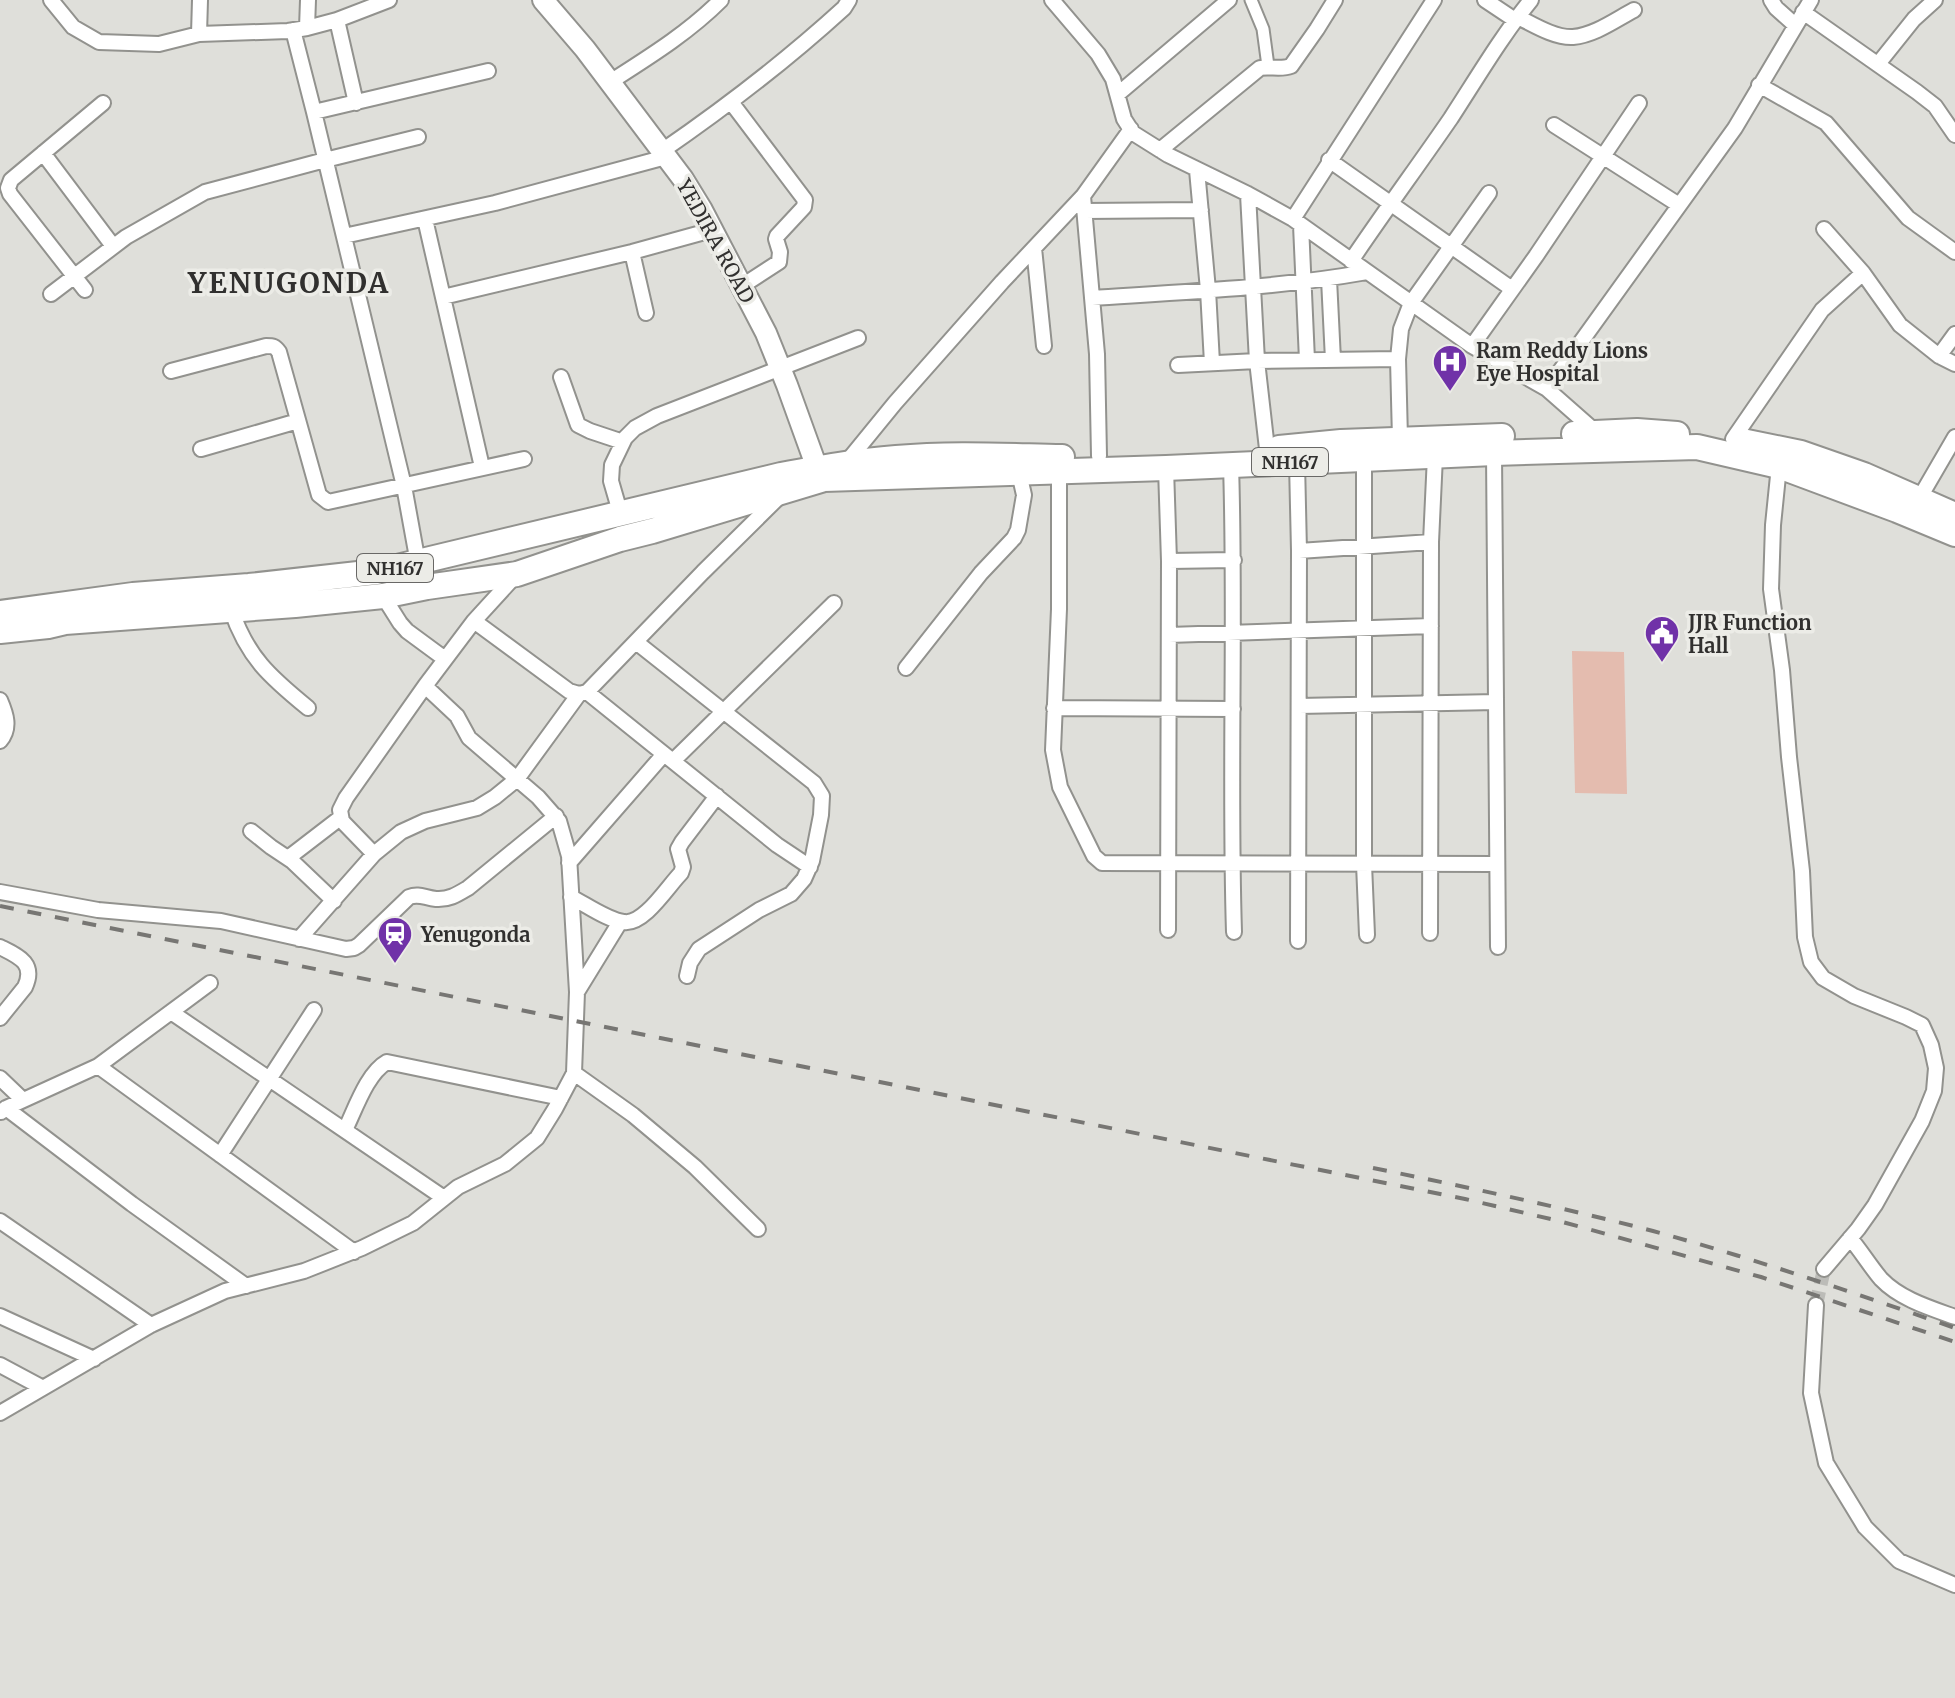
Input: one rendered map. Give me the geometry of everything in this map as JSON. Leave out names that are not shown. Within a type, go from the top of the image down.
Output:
[{"type":"highway","name":"NH167","points":[[0,613],[133,595],[376,572],[781,475],[898,457],[1099,456],[1267,449],[1400,439],[1637,431],[1733,439],[1801,453],[1864,475],[1955,515]]},
{"type":"highway","name":"NH167","points":[[0,631],[65,622],[383,596],[517,574],[620,539],[824,479],[1697,447],[1779,466],[1955,534]]},
{"type":"main road","name":"YEDIRA ROAD","points":[[543,0],[610,82],[702,210],[766,333],[817,468]]},
{"type":"street","points":[[51,0],[73,27],[99,42],[159,44],[199,34],[300,29],[337,20],[389,0]]},
{"type":"street","points":[[199,34],[200,0]]},
{"type":"street","points":[[308,0],[300,29],[314,112],[404,486],[418,563]]},
{"type":"street","points":[[610,82],[702,20],[721,0]]},
{"type":"street","points":[[344,236],[495,203],[664,154],[797,51],[849,0]]},
{"type":"street","points":[[1052,0],[1098,54],[1113,79],[1124,119],[1133,133],[1297,222],[1472,346],[1547,389],[1597,433]]},
{"type":"street","points":[[1067,0],[1069,20]]},
{"type":"street","points":[[1118,94],[1229,0]]},
{"type":"street","points":[[1251,0],[1263,29],[1268,66]]},
{"type":"street","points":[[1160,150],[1260,68],[1291,66],[1335,0]]},
{"type":"street","points":[[1307,360],[1297,222],[1329,160],[1434,0]]},
{"type":"street","points":[[1485,0],[1516,19],[1573,37],[1595,31],[1634,10]]},
{"type":"street","points":[[1351,261],[1531,0]]},
{"type":"street","points":[[1771,0],[1776,8],[1803,13],[1878,64],[1935,106],[1955,135]]},
{"type":"street","points":[[1878,64],[1914,19],[1935,0]]},
{"type":"street","points":[[1547,389],[1735,128],[1803,13]]},
{"type":"street","points":[[337,20],[356,103]]},
{"type":"street","points":[[314,112],[488,71]]},
{"type":"street","points":[[1759,85],[1826,123],[1908,218],[1955,252]]},
{"type":"street","points":[[731,102],[805,200],[804,207],[776,239],[779,262],[742,286]]},
{"type":"street","points":[[85,290],[8,188],[11,180],[103,103]]},
{"type":"street","points":[[1472,346],[1639,103]]},
{"type":"street","points":[[1554,125],[1679,205]]},
{"type":"street","points":[[846,463],[895,403],[1034,248],[1084,203],[1131,129]]},
{"type":"street","points":[[51,294],[113,246],[205,192],[418,137]]},
{"type":"street","points":[[43,153],[113,246]]},
{"type":"street","points":[[1329,160],[1512,289]]},
{"type":"street","points":[[1197,170],[1212,363]]},
{"type":"street","points":[[1400,439],[1398,359],[1401,329],[1411,303],[1489,193]]},
{"type":"street","points":[[1248,194],[1257,361],[1267,449]]},
{"type":"street","points":[[1084,203],[1201,210]]},
{"type":"street","points":[[1084,203],[1097,354],[1099,456]]},
{"type":"street","points":[[425,219],[482,467]]},
{"type":"street","points":[[1824,229],[1863,273],[1900,325],[1939,356],[1955,364]]},
{"type":"street","points":[[443,297],[712,230]]},
{"type":"street","points":[[1034,248],[1044,346]]},
{"type":"street","points":[[632,252],[646,313]]},
{"type":"street","points":[[1092,298],[1329,279],[1367,272]]},
{"type":"street","points":[[1733,439],[1822,310],[1863,273]]},
{"type":"street","points":[[1329,279],[1333,360]]},
{"type":"street","points":[[1939,356],[1955,334]]},
{"type":"street","points":[[620,512],[611,481],[612,465],[623,442],[635,428],[657,416],[858,338]]},
{"type":"street","points":[[171,371],[273,346],[279,352],[319,495],[328,502],[524,459]]},
{"type":"street","points":[[1178,365],[1398,359]]},
{"type":"street","points":[[561,377],[578,425],[623,442]]},
{"type":"street","points":[[201,449],[298,421]]},
{"type":"street","points":[[1919,499],[1955,437]]},
{"type":"street","points":[[1494,453],[1498,947]]},
{"type":"street","points":[[1430,933],[1431,542],[1435,456]]},
{"type":"street","points":[[1364,459],[1364,864],[1367,935]]},
{"type":"street","points":[[1297,462],[1298,941]]},
{"type":"street","points":[[1231,465],[1234,932]]},
{"type":"street","points":[[1779,466],[1771,589],[1802,871],[1805,937],[1811,962],[1823,978],[1854,996],[1922,1025],[1936,1068],[1934,1091],[1922,1121],[1875,1205],[1824,1269]]},
{"type":"street","points":[[1166,468],[1169,561],[1168,930]]},
{"type":"street","points":[[1059,472],[1059,609],[1053,750],[1060,787],[1094,856],[1102,863],[1497,864]]},
{"type":"street","points":[[906,668],[981,573],[1014,538],[1024,495],[1019,473]]},
{"type":"street","points":[[299,939],[374,854],[401,832],[425,821],[477,808],[517,779],[583,693],[786,491]]},
{"type":"street","points":[[1299,551],[1431,542]]},
{"type":"street","points":[[1169,561],[1234,560]]},
{"type":"street","points":[[374,854],[340,818],[346,798],[474,621],[517,574]]},
{"type":"street","points":[[383,596],[407,631],[445,659]]},
{"type":"street","points":[[569,863],[669,758],[725,712],[834,603]]},
{"type":"street","points":[[231,609],[244,642],[255,658],[268,674],[308,708]]},
{"type":"street","points":[[474,621],[569,691],[583,693],[777,845],[810,867]]},
{"type":"street","points":[[1169,635],[1431,626]]},
{"type":"street","points":[[636,642],[814,783],[822,796],[810,867],[804,879],[791,894],[759,910],[699,949],[690,963],[687,976]]},
{"type":"street","points":[[0,1413],[151,1325],[225,1291],[304,1271],[354,1252],[413,1223],[458,1187],[505,1164],[537,1138],[561,1098],[574,1073],[577,992],[569,856],[559,821],[538,797],[469,738],[457,716],[425,686]]},
{"type":"street","points":[[0,700],[7,723],[0,741]]},
{"type":"street","points":[[1299,706],[1496,702]]},
{"type":"street","points":[[1054,708],[1233,709]]},
{"type":"street","points":[[571,897],[620,922],[633,922],[642,916],[681,873],[683,867],[678,849],[717,796]]},
{"type":"street","points":[[0,892],[98,910],[221,921],[346,949],[354,948],[409,897],[419,894],[441,899],[454,897],[556,816]]},
{"type":"street","points":[[288,858],[340,818]]},
{"type":"street","points":[[251,831],[288,858],[334,901]]},
{"type":"street","points":[[577,992],[620,922]]},
{"type":"street","points":[[0,947],[17,955],[26,963],[29,972],[25,987],[0,1018]]},
{"type":"street","points":[[210,983],[98,1066],[3,1110],[246,1286]]},
{"type":"street","points":[[220,1155],[314,1010]]},
{"type":"street","points":[[171,1012],[444,1198]]},
{"type":"street","points":[[345,1130],[370,1079],[379,1066],[387,1062],[561,1098]]},
{"type":"street","points":[[98,1066],[354,1252]]},
{"type":"street","points":[[574,1073],[633,1115],[695,1167],[758,1229]]},
{"type":"street","points":[[0,1078],[23,1100]]},
{"type":"street","points":[[0,1221],[151,1325]]},
{"type":"street","points":[[1850,1238],[1882,1280],[1899,1294],[1955,1317]]},
{"type":"street","points":[[1816,1305],[1811,1393],[1826,1463],[1865,1527],[1899,1561],[1955,1585]]},
{"type":"street","points":[[0,1316],[94,1359]]},
{"type":"street","points":[[0,1365],[43,1388]]},
{"type":"shaded area","points":[[1572,651],[1624,652],[1627,794],[1575,793]]},
{"type":"tunnel","points":[[1816,1305],[1824,1269]]},
{"type":"railway","points":[[0,906],[1465,1199],[1559,1221],[1761,1277],[1955,1342]]},
{"type":"railway","points":[[1373,1168],[1653,1231],[1805,1277],[1955,1328]]},
{"type":"place","name":"Ram Reddy Lions Eye Hospital","points":[[1450,393]]},
{"type":"place","name":"JJR Function Hall","points":[[1662,664]]},
{"type":"place","name":"Yenugonda","points":[[395,965]]},
{"type":"district","name":"YENUGONDA","points":[[289,283]]}]
